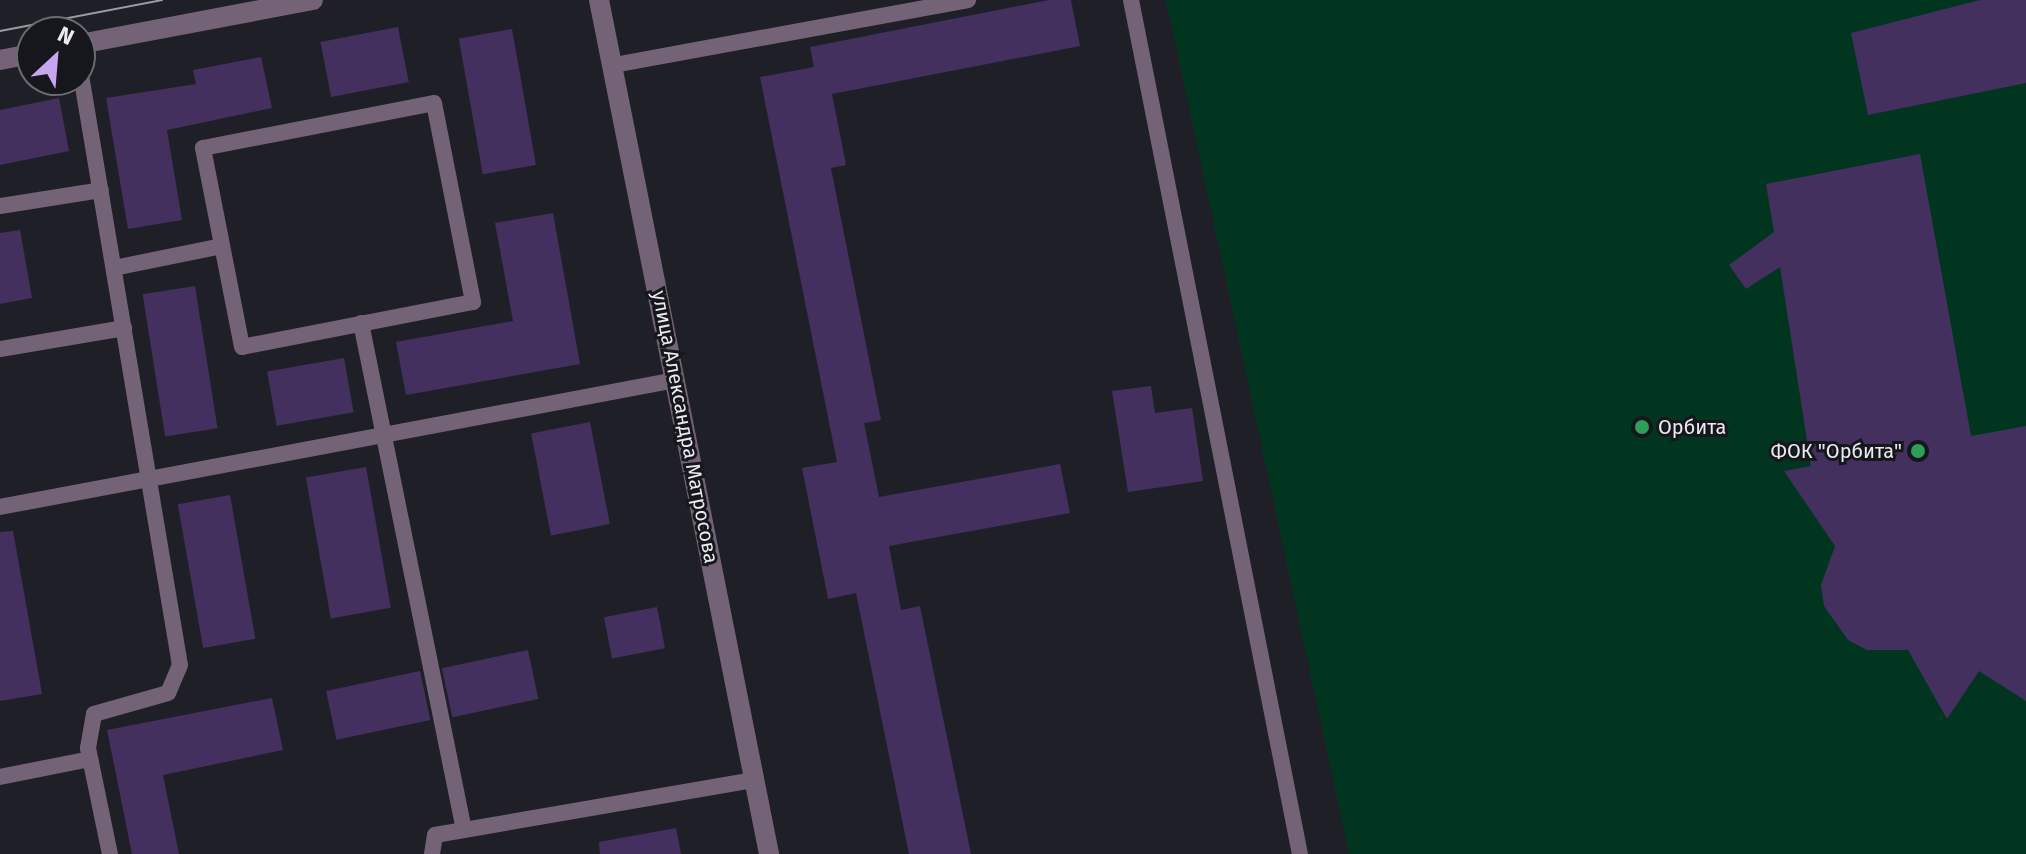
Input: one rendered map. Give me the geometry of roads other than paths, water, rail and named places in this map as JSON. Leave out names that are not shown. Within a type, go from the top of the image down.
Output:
[{"type":"street","points":[[96,41],[313,0]]},
{"type":"street","name":"улица Александра Матросова","points":[[599,0],[769,854]]},
{"type":"lane","points":[[614,65],[968,0]]},
{"type":"lane","points":[[1131,0],[1300,854]]},
{"type":"lane","points":[[85,96],[150,481],[179,677],[168,693],[94,714],[90,759],[110,854]]},
{"type":"lane","points":[[434,103],[473,302],[242,347],[222,246],[203,148],[434,103]]},
{"type":"lane","points":[[0,206],[101,190]]},
{"type":"lane","points":[[114,268],[222,246]]},
{"type":"lane","points":[[361,323],[464,830]]},
{"type":"lane","points":[[0,349],[124,328]]},
{"type":"lane","points":[[0,507],[676,380]]},
{"type":"lane","points":[[0,777],[90,759]]},
{"type":"lane","points":[[432,854],[435,835],[754,780]]},
{"type":"tram line","points":[[0,31],[162,0]]},
{"type":"place","name":"Орбита","points":[[1642,427]]},
{"type":"place","name":"ФОК \"Орбита\"","points":[[1918,451]]}]
